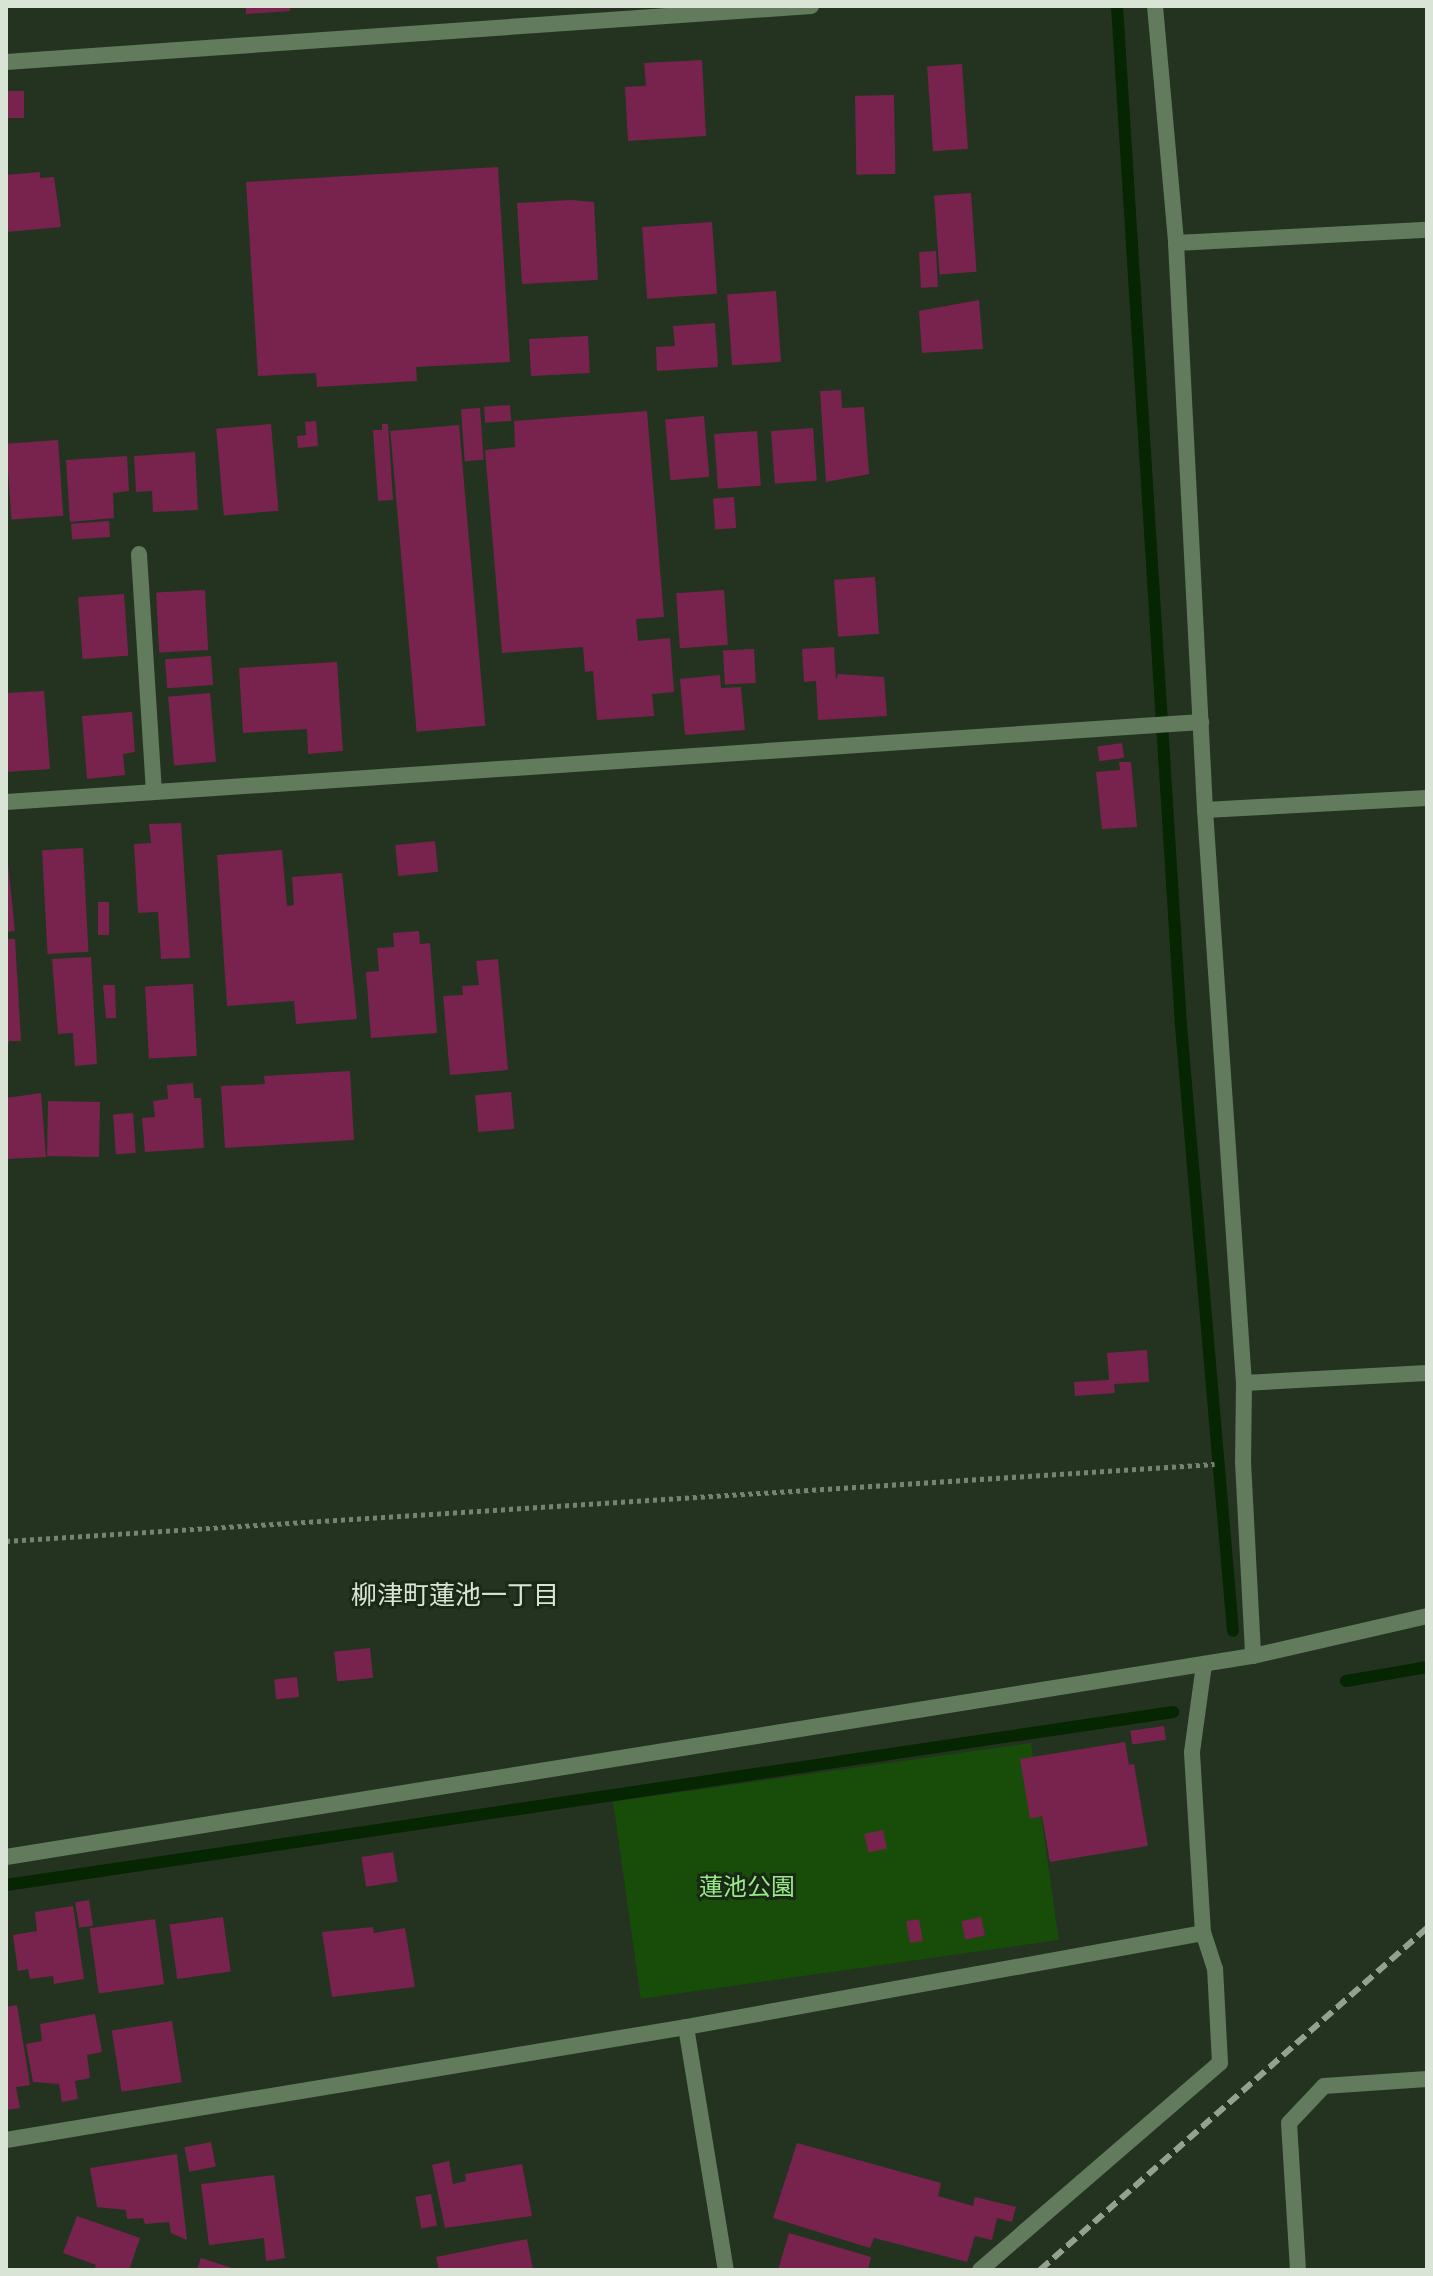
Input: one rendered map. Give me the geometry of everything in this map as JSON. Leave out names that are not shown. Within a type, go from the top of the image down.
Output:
[{"type":"street","points":[[6,62],[811,6]]},
{"type":"street","points":[[1155,6],[1176,243],[1205,810],[1244,1383],[1243,1462],[1253,1656]]},
{"type":"street","points":[[1176,243],[1427,230]]},
{"type":"street","points":[[139,554],[154,792]]},
{"type":"street","points":[[6,802],[1201,722]]},
{"type":"street","points":[[1205,810],[1427,798]]},
{"type":"street","points":[[1244,1383],[1427,1373]]},
{"type":"street","points":[[6,1857],[1253,1656],[1427,1616]]},
{"type":"street","points":[[980,2270],[1220,2063],[1215,1969],[1203,1933],[1192,1752],[1204,1664]]},
{"type":"street","points":[[6,2140],[686,2027],[1203,1933]]},
{"type":"street","points":[[686,2027],[726,2270]]},
{"type":"street","points":[[1298,2270],[1289,2123],[1324,2086],[1427,2079]]},
{"type":"path","points":[[6,1541],[1243,1462]]},
{"type":"green space","name":"蓮池公園","points":[[1031,1743],[1059,1940],[641,1999],[613,1802]]},
{"type":"building","points":[[246,6],[290,6],[290,11],[246,14]]},
{"type":"building","points":[[702,60],[706,136],[628,141],[625,87],[646,86],[644,63]]},
{"type":"building","points":[[962,64],[968,149],[933,151],[927,66]]},
{"type":"building","points":[[6,91],[24,91],[24,118],[6,118]]},
{"type":"building","points":[[894,95],[895,174],[856,175],[855,96]]},
{"type":"building","points":[[498,167],[510,362],[416,367],[417,381],[317,387],[316,373],[258,376],[246,182]]},
{"type":"building","points":[[40,172],[40,178],[54,177],[61,227],[6,232],[6,175]]},
{"type":"building","points":[[971,193],[977,272],[940,274],[934,196]]},
{"type":"building","points":[[594,202],[598,280],[522,284],[517,203]]},
{"type":"building","points":[[712,222],[717,294],[647,299],[642,227]]},
{"type":"building","points":[[936,251],[938,287],[921,288],[919,252]]},
{"type":"building","points":[[776,291],[781,362],[732,365],[727,294]]},
{"type":"building","points":[[979,300],[983,349],[922,353],[919,311]]},
{"type":"building","points":[[715,323],[718,367],[657,371],[656,347],[675,346],[673,326]]},
{"type":"building","points":[[588,336],[590,373],[531,376],[529,339]]},
{"type":"building","points":[[841,390],[842,408],[864,407],[869,474],[826,482],[820,391]]},
{"type":"building","points":[[510,405],[511,421],[485,423],[484,407]]},
{"type":"building","points":[[480,408],[484,460],[465,461],[461,409]]},
{"type":"building","points":[[647,411],[664,617],[636,619],[638,641],[670,638],[674,692],[652,694],[654,716],[597,720],[593,671],[585,672],[583,647],[502,653],[485,450],[515,447],[514,421]]},
{"type":"building","points":[[704,416],[709,477],[670,480],[665,419]]},
{"type":"building","points":[[316,421],[318,446],[298,448],[297,436],[306,435],[305,422]]},
{"type":"building","points":[[271,424],[279,511],[224,515],[216,429]]},
{"type":"building","points":[[382,424],[388,424],[393,500],[378,501],[373,430],[382,430]]},
{"type":"building","points":[[459,425],[485,726],[417,732],[390,431]]},
{"type":"building","points":[[813,428],[817,481],[775,484],[771,431]]},
{"type":"building","points":[[757,431],[761,486],[718,489],[714,434]]},
{"type":"building","points":[[58,440],[63,516],[11,519],[6,444]]},
{"type":"building","points":[[195,452],[198,510],[153,512],[152,491],[136,492],[134,456]]},
{"type":"building","points":[[127,456],[129,491],[113,493],[114,518],[70,522],[66,460]]},
{"type":"building","points":[[734,497],[736,528],[715,529],[713,498]]},
{"type":"building","points":[[109,521],[110,537],[72,540],[71,524]]},
{"type":"building","points":[[875,577],[879,634],[838,637],[834,580]]},
{"type":"building","points":[[205,590],[208,650],[159,652],[156,593]]},
{"type":"building","points":[[724,590],[728,645],[680,648],[676,593]]},
{"type":"building","points":[[124,594],[128,656],[82,659],[78,597]]},
{"type":"building","points":[[834,647],[836,680],[838,674],[884,677],[887,716],[818,720],[816,681],[804,682],[802,649]]},
{"type":"building","points":[[754,649],[756,683],[725,685],[723,651]]},
{"type":"building","points":[[211,656],[213,685],[167,688],[165,659]]},
{"type":"building","points":[[337,662],[343,751],[308,754],[307,729],[243,733],[239,668]]},
{"type":"building","points":[[720,675],[721,688],[741,687],[745,730],[685,735],[680,679]]},
{"type":"building","points":[[44,691],[50,769],[6,772],[6,693]]},
{"type":"building","points":[[210,693],[216,762],[174,765],[168,697]]},
{"type":"building","points":[[132,712],[135,752],[123,754],[125,775],[87,779],[82,716]]},
{"type":"building","points":[[1122,743],[1124,758],[1099,761],[1097,746]]},
{"type":"building","points":[[1119,762],[1131,762],[1137,827],[1102,829],[1096,772],[1120,770]]},
{"type":"building","points":[[181,823],[190,958],[161,959],[158,912],[138,913],[134,844],[151,843],[149,824]]},
{"type":"building","points":[[435,841],[438,872],[398,876],[395,845]]},
{"type":"building","points":[[6,845],[15,931],[6,932]]},
{"type":"building","points":[[83,848],[88,952],[47,954],[42,850]]},
{"type":"building","points":[[282,850],[287,906],[294,905],[292,877],[342,873],[357,1019],[296,1024],[294,1001],[227,1006],[217,855]]},
{"type":"building","points":[[98,902],[109,902],[109,935],[98,935]]},
{"type":"building","points":[[419,931],[420,944],[430,943],[437,1033],[371,1038],[366,972],[379,971],[377,948],[394,947],[393,933]]},
{"type":"building","points":[[6,939],[15,939],[21,1041],[9,1041],[6,1056]]},
{"type":"building","points":[[91,957],[97,1064],[75,1066],[73,1033],[58,1034],[52,959]]},
{"type":"building","points":[[498,959],[508,1070],[450,1075],[443,996],[463,995],[462,986],[479,985],[476,961]]},
{"type":"building","points":[[193,984],[197,1056],[149,1058],[145,987]]},
{"type":"building","points":[[103,985],[115,985],[116,1018],[106,1018]]},
{"type":"building","points":[[350,1071],[354,1140],[225,1148],[221,1086],[265,1084],[264,1076]]},
{"type":"building","points":[[193,1083],[194,1098],[201,1098],[204,1148],[145,1152],[142,1118],[155,1117],[153,1101],[168,1099],[167,1085]]},
{"type":"building","points":[[511,1092],[514,1129],[478,1132],[475,1095]]},
{"type":"building","points":[[41,1093],[46,1157],[6,1159],[6,1098]]},
{"type":"building","points":[[48,1101],[100,1102],[99,1157],[47,1156]]},
{"type":"building","points":[[133,1113],[136,1153],[116,1154],[113,1114]]},
{"type":"building","points":[[1147,1350],[1149,1382],[1114,1384],[1115,1393],[1075,1396],[1074,1382],[1109,1380],[1107,1353]]},
{"type":"building","points":[[370,1648],[373,1678],[337,1682],[334,1652]]},
{"type":"building","points":[[297,1677],[299,1697],[276,1699],[274,1679]]},
{"type":"building","points":[[1164,1726],[1166,1740],[1132,1745],[1130,1731]]},
{"type":"building","points":[[1125,1742],[1129,1765],[1134,1764],[1148,1846],[1050,1862],[1042,1816],[1030,1819],[1020,1759]]},
{"type":"building","points":[[883,1830],[887,1849],[868,1853],[864,1834]]},
{"type":"building","points":[[393,1852],[398,1882],[366,1887],[361,1857]]},
{"type":"building","points":[[89,1900],[93,1926],[79,1928],[75,1902]]},
{"type":"building","points":[[73,1906],[84,1979],[54,1984],[53,1976],[30,1979],[28,1969],[18,1971],[13,1935],[37,1931],[35,1912]]},
{"type":"building","points":[[223,1917],[231,1971],[177,1979],[170,1925]]},
{"type":"building","points":[[981,1917],[985,1936],[965,1940],[961,1921]]},
{"type":"building","points":[[155,1919],[164,1984],[99,1994],[90,1928]]},
{"type":"building","points":[[919,1919],[923,1941],[910,1943],[906,1921]]},
{"type":"building","points":[[373,1927],[374,1933],[405,1928],[415,1987],[332,1997],[322,1932]]},
{"type":"building","points":[[17,2005],[30,2085],[16,2087],[20,2108],[6,2110],[6,2007]]},
{"type":"building","points":[[95,2014],[102,2052],[87,2055],[90,2078],[75,2081],[78,2099],[62,2102],[59,2084],[33,2082],[26,2044],[42,2041],[40,2024]]},
{"type":"building","points":[[172,2021],[182,2082],[121,2092],[112,2031]]},
{"type":"building","points":[[211,2142],[216,2167],[189,2172],[184,2147]]},
{"type":"building","points":[[797,2143],[941,2183],[938,2196],[973,2206],[975,2197],[1016,2207],[1012,2222],[997,2218],[992,2240],[975,2236],[967,2262],[874,2238],[870,2248],[773,2218]]},
{"type":"building","points":[[177,2154],[187,2240],[171,2233],[169,2222],[145,2224],[143,2218],[127,2219],[126,2210],[97,2207],[90,2168]]},
{"type":"building","points":[[449,2161],[453,2184],[466,2181],[465,2174],[522,2164],[532,2216],[445,2228],[432,2165]]},
{"type":"building","points":[[274,2175],[285,2258],[266,2261],[264,2238],[209,2245],[201,2184]]},
{"type":"building","points":[[431,2194],[437,2225],[421,2228],[415,2197]]},
{"type":"building","points":[[77,2216],[140,2238],[129,2270],[94,2270],[96,2265],[63,2253]]},
{"type":"building","points":[[789,2233],[871,2257],[868,2270],[778,2270]]},
{"type":"building","points":[[527,2239],[533,2270],[439,2270],[436,2257]]},
{"type":"building","points":[[201,2258],[235,2269],[235,2270],[197,2270]]},
{"type":"waterway","points":[[1117,6],[1181,1026],[1233,1631]]},
{"type":"waterway","points":[[1346,1681],[1427,1667]]},
{"type":"waterway","points":[[6,1885],[1173,1712]]},
{"type":"railway","points":[[1040,2270],[1427,1928]]},
{"type":"district","name":"柳津町蓮池一丁目","points":[[455,1595]]}]
